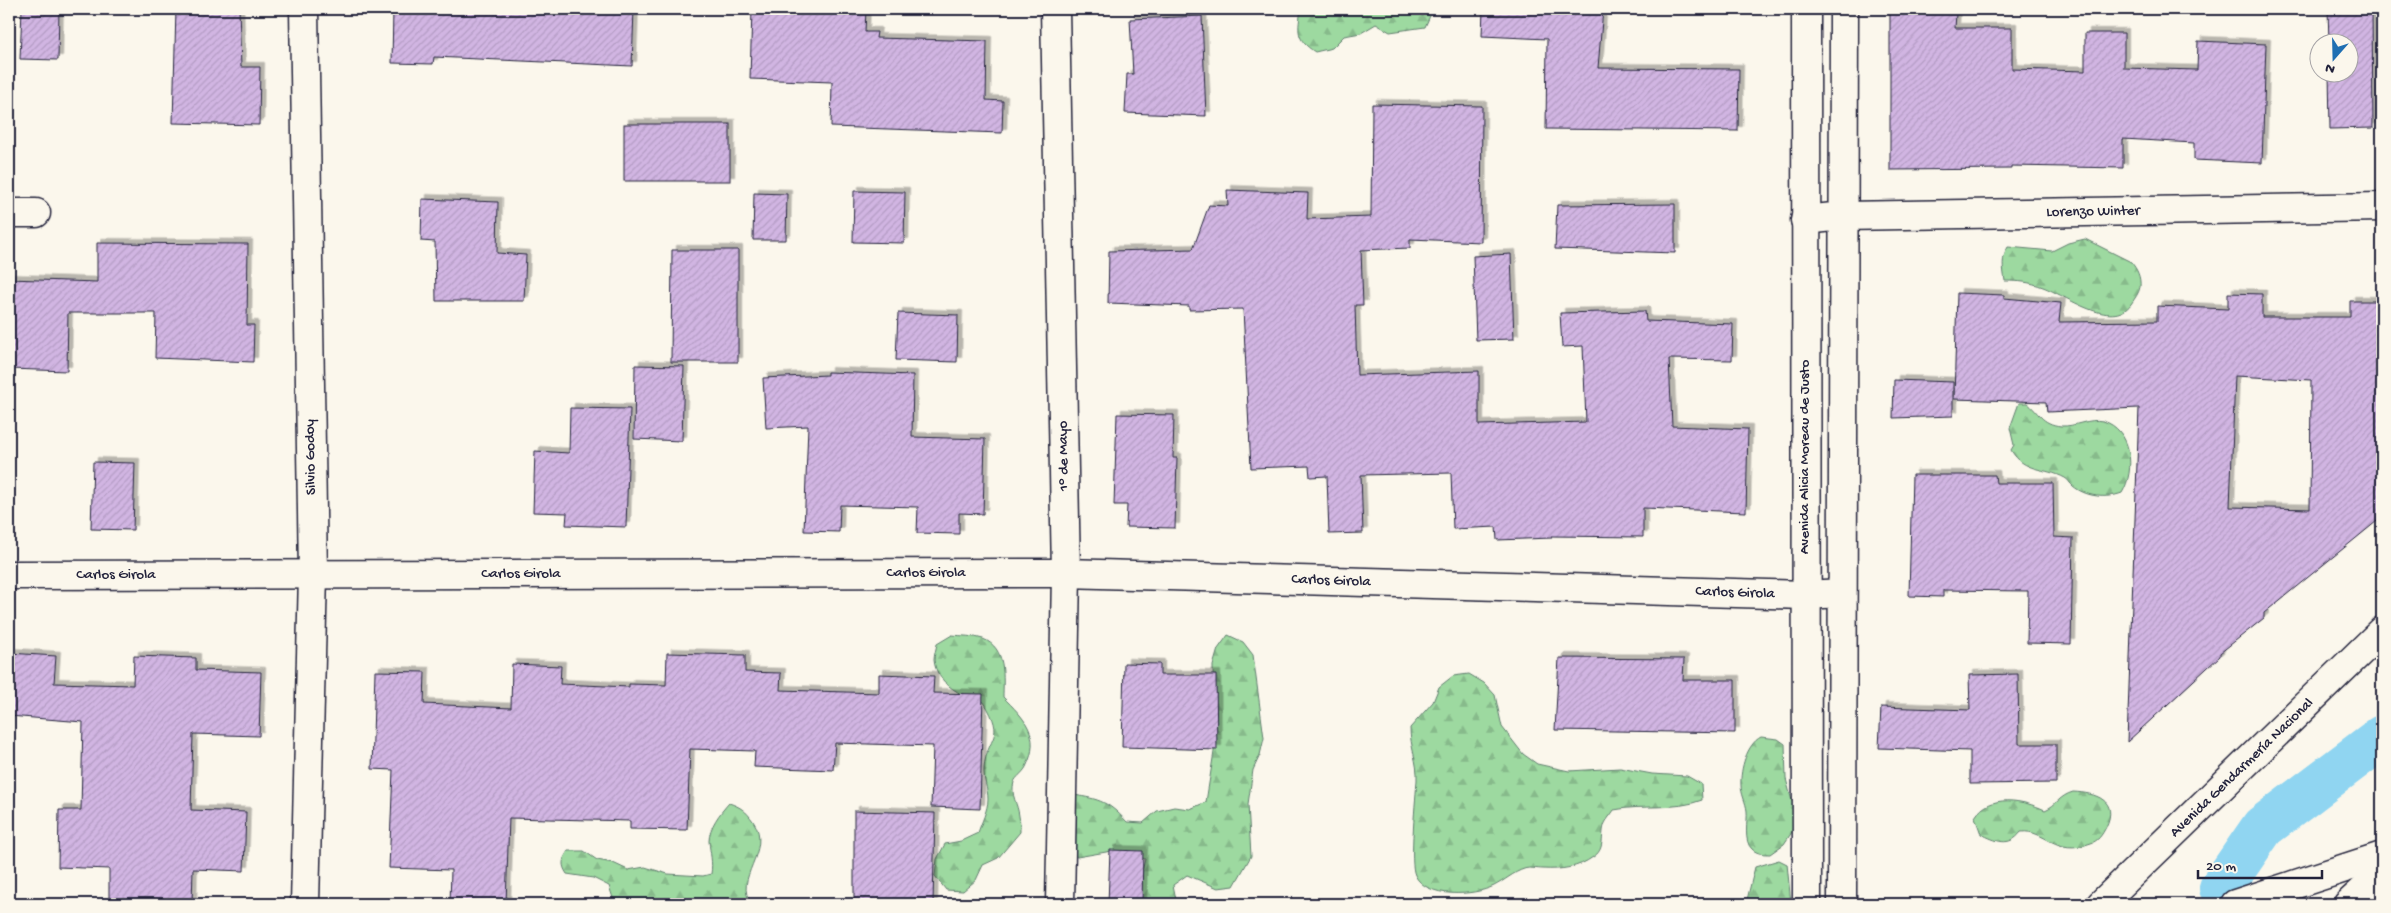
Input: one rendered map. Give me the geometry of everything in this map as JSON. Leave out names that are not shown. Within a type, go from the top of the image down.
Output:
[{"type":"main road","name":"Silvio Godoy","points":[[304,9],[313,574],[305,904]]},
{"type":"main road","name":"1° de Mayo","points":[[1055,9],[1066,573],[1060,904]]},
{"type":"main road","name":"Avenida Alicia Moreau de Justo","points":[[1806,9],[1807,904]]},
{"type":"main road","points":[[1842,904],[1844,9]]},
{"type":"main road","name":"Lorenzo Winter","points":[[1805,220],[1843,216],[2382,207]]},
{"type":"main road","points":[[9,213],[36,213]]},
{"type":"main road","name":"Carlos Girola","points":[[9,575],[1066,573],[1806,595],[1842,593]]},
{"type":"main road","name":"Avenida Gendarmería Nacional","points":[[2101,904],[2382,631]]},
{"type":"main road","points":[[2235,904],[2382,856]]},
{"type":"main road","points":[[2348,904],[2382,873]]},
{"type":"green space","points":[[1301,9],[1433,9],[1425,27],[1390,32],[1376,24],[1361,33],[1344,36],[1332,48],[1315,52],[1304,43],[1299,34]]},
{"type":"green space","points":[[2085,239],[2131,262],[2137,270],[2140,283],[2137,296],[2123,311],[2112,314],[2101,313],[2088,309],[2038,285],[2005,281],[2003,260],[2008,247],[2052,251],[2068,243]]},
{"type":"green space","points":[[2019,403],[2027,403],[2045,420],[2054,425],[2066,426],[2098,420],[2113,425],[2120,432],[2129,451],[2129,473],[2122,493],[2109,496],[2090,495],[2078,490],[2065,478],[2022,463],[2011,450],[2014,445],[2010,428]]},
{"type":"green space","points":[[952,635],[983,639],[991,643],[996,649],[1002,664],[1003,697],[1024,720],[1031,736],[1032,746],[1026,767],[1015,780],[1013,787],[1020,832],[998,858],[983,865],[976,880],[963,891],[946,890],[935,876],[937,859],[945,844],[961,841],[978,833],[988,803],[984,768],[995,731],[991,714],[984,702],[968,697],[952,688],[945,683],[936,669],[934,660],[937,644]]},
{"type":"green space","points":[[1228,635],[1243,642],[1253,655],[1264,738],[1260,755],[1253,770],[1248,804],[1251,856],[1234,886],[1218,888],[1187,875],[1173,885],[1177,904],[1135,904],[1133,890],[1141,876],[1145,859],[1112,851],[1077,857],[1061,852],[1068,794],[1100,801],[1120,814],[1127,822],[1143,823],[1157,811],[1174,807],[1190,809],[1206,802],[1214,752],[1213,666],[1218,649]]},
{"type":"green space","points":[[1469,674],[1484,683],[1495,695],[1502,727],[1523,754],[1537,764],[1569,771],[1620,768],[1652,774],[1687,776],[1701,784],[1702,800],[1681,805],[1614,810],[1605,824],[1602,843],[1597,854],[1575,866],[1556,869],[1526,868],[1494,886],[1475,892],[1451,893],[1429,888],[1421,883],[1415,875],[1413,868],[1417,773],[1410,728],[1433,702],[1439,687],[1453,676]]},
{"type":"green space","points":[[1761,737],[1778,739],[1785,744],[1786,779],[1795,812],[1794,829],[1784,844],[1770,854],[1756,852],[1749,846],[1747,811],[1741,788],[1745,758],[1752,745]]},
{"type":"green space","points":[[2073,792],[2097,796],[2107,804],[2110,810],[2106,827],[2100,837],[2093,842],[2068,847],[2029,832],[2021,832],[2007,842],[1997,841],[1981,834],[1975,817],[1981,809],[1989,804],[2007,801],[2017,801],[2045,810],[2064,796]]},
{"type":"green space","points":[[729,803],[745,812],[753,821],[758,832],[759,843],[746,885],[747,894],[752,904],[704,904],[691,898],[679,904],[615,904],[609,886],[593,878],[567,874],[564,868],[563,860],[568,851],[584,851],[597,860],[613,863],[628,870],[645,867],[668,874],[703,876],[711,874],[709,836],[716,820]]},
{"type":"green space","points":[[1779,860],[1787,864],[1791,904],[1746,904],[1755,867]]},
{"type":"building","points":[[22,9],[59,9],[58,60],[20,59]]},
{"type":"building","points":[[176,9],[239,9],[241,67],[260,67],[259,125],[173,123]]},
{"type":"building","points":[[393,9],[634,9],[632,66],[434,57],[433,64],[392,63]]},
{"type":"building","points":[[752,9],[866,9],[865,32],[877,32],[876,38],[987,41],[986,100],[1003,101],[1002,133],[831,127],[832,82],[750,79]]},
{"type":"building","points":[[1483,9],[1603,9],[1598,68],[1739,69],[1738,131],[1546,129],[1547,39],[1482,36]]},
{"type":"building","points":[[2328,9],[2372,9],[2373,128],[2330,129],[2329,82],[2358,82],[2358,32],[2329,32]]},
{"type":"building","points":[[1890,11],[1956,14],[1955,28],[2012,28],[2012,69],[2085,71],[2085,33],[2124,33],[2124,68],[2197,70],[2198,41],[2266,44],[2262,163],[2194,160],[2194,143],[2123,139],[2123,168],[2011,166],[2011,169],[1890,170]]},
{"type":"building","points":[[1202,16],[1206,116],[1125,113],[1127,74],[1133,74],[1130,19]]},
{"type":"building","points":[[1372,104],[1482,106],[1481,242],[1410,239],[1410,248],[1361,250],[1363,305],[1355,305],[1357,375],[1479,371],[1479,425],[1586,422],[1583,346],[1562,347],[1560,313],[1645,311],[1646,321],[1733,324],[1732,360],[1669,359],[1672,426],[1748,429],[1746,512],[1643,508],[1643,537],[1551,536],[1552,538],[1497,540],[1496,527],[1453,529],[1451,473],[1361,475],[1363,533],[1329,534],[1327,476],[1310,477],[1309,466],[1251,468],[1243,309],[1189,310],[1189,306],[1108,303],[1109,251],[1193,249],[1209,205],[1228,206],[1227,190],[1308,193],[1307,219],[1371,217]]},
{"type":"building","points":[[624,124],[730,124],[730,181],[624,181]]},
{"type":"building","points":[[854,191],[905,192],[904,243],[853,242]]},
{"type":"building","points":[[754,193],[787,194],[786,240],[753,240]]},
{"type":"building","points":[[422,199],[498,202],[497,253],[526,255],[524,301],[436,301],[435,242],[421,241]]},
{"type":"building","points":[[1675,204],[1675,253],[1555,249],[1557,205]]},
{"type":"building","points":[[97,243],[248,244],[247,325],[254,325],[253,362],[155,358],[156,313],[68,313],[67,371],[9,369],[9,279],[97,282]]},
{"type":"building","points":[[672,250],[738,250],[738,362],[671,362]]},
{"type":"building","points":[[1511,254],[1514,339],[1476,340],[1473,256]]},
{"type":"building","points":[[1957,293],[2004,295],[2004,298],[2061,303],[2059,322],[2157,321],[2157,306],[2228,309],[2228,293],[2262,294],[2262,317],[2350,317],[2350,301],[2382,301],[2382,517],[2264,613],[2264,618],[2220,653],[2220,656],[2127,742],[2139,408],[2047,412],[2046,402],[1954,399]],"holes":[[[2235,376],[2311,380],[2310,509],[2230,507]]]},
{"type":"building","points":[[898,313],[958,315],[957,362],[896,360]]},
{"type":"building","points":[[635,365],[684,366],[682,441],[634,439]]},
{"type":"building","points":[[827,372],[913,375],[912,437],[985,439],[983,514],[959,513],[959,534],[917,533],[918,507],[840,505],[839,532],[804,531],[808,426],[766,428],[763,378],[827,375]]},
{"type":"building","points":[[1894,380],[1953,382],[1953,416],[1893,418]]},
{"type":"building","points":[[570,408],[630,409],[626,527],[566,525],[567,513],[533,512],[535,451],[569,453]]},
{"type":"building","points":[[1117,414],[1174,415],[1173,458],[1177,458],[1175,528],[1126,527],[1127,505],[1114,505]]},
{"type":"building","points":[[93,462],[135,463],[133,530],[91,529]]},
{"type":"building","points":[[1912,475],[1995,475],[1996,483],[2053,483],[2054,537],[2073,538],[2071,644],[2027,643],[2028,591],[1943,590],[1943,597],[1909,596]]},
{"type":"building","points":[[9,653],[56,656],[54,683],[133,685],[134,656],[196,658],[196,670],[261,672],[259,736],[193,734],[191,810],[246,812],[244,871],[193,869],[192,904],[109,904],[109,869],[58,867],[59,810],[81,810],[83,722],[9,716]]},
{"type":"building","points":[[667,653],[745,655],[745,672],[781,673],[780,690],[879,693],[879,674],[934,676],[933,693],[983,694],[980,809],[931,807],[933,746],[835,743],[833,770],[754,767],[755,751],[690,749],[687,830],[630,829],[630,821],[509,818],[506,904],[450,904],[451,870],[389,868],[393,770],[372,769],[375,671],[425,672],[424,704],[511,708],[512,664],[561,666],[560,684],[629,687],[629,684],[666,685]]},
{"type":"building","points":[[1559,658],[1684,659],[1683,680],[1735,680],[1735,733],[1555,730]]},
{"type":"building","points":[[1124,663],[1160,664],[1160,675],[1216,675],[1217,750],[1122,747]]},
{"type":"building","points":[[2018,674],[2019,744],[2056,744],[2056,783],[1970,784],[1970,751],[1879,748],[1881,707],[1970,710],[1969,675]]},
{"type":"building","points":[[854,811],[935,813],[933,904],[854,904]]},
{"type":"building","points":[[1110,850],[1143,851],[1142,904],[1108,904]]},
{"type":"waterway","points":[[2221,888],[2263,827],[2382,737]]}]
